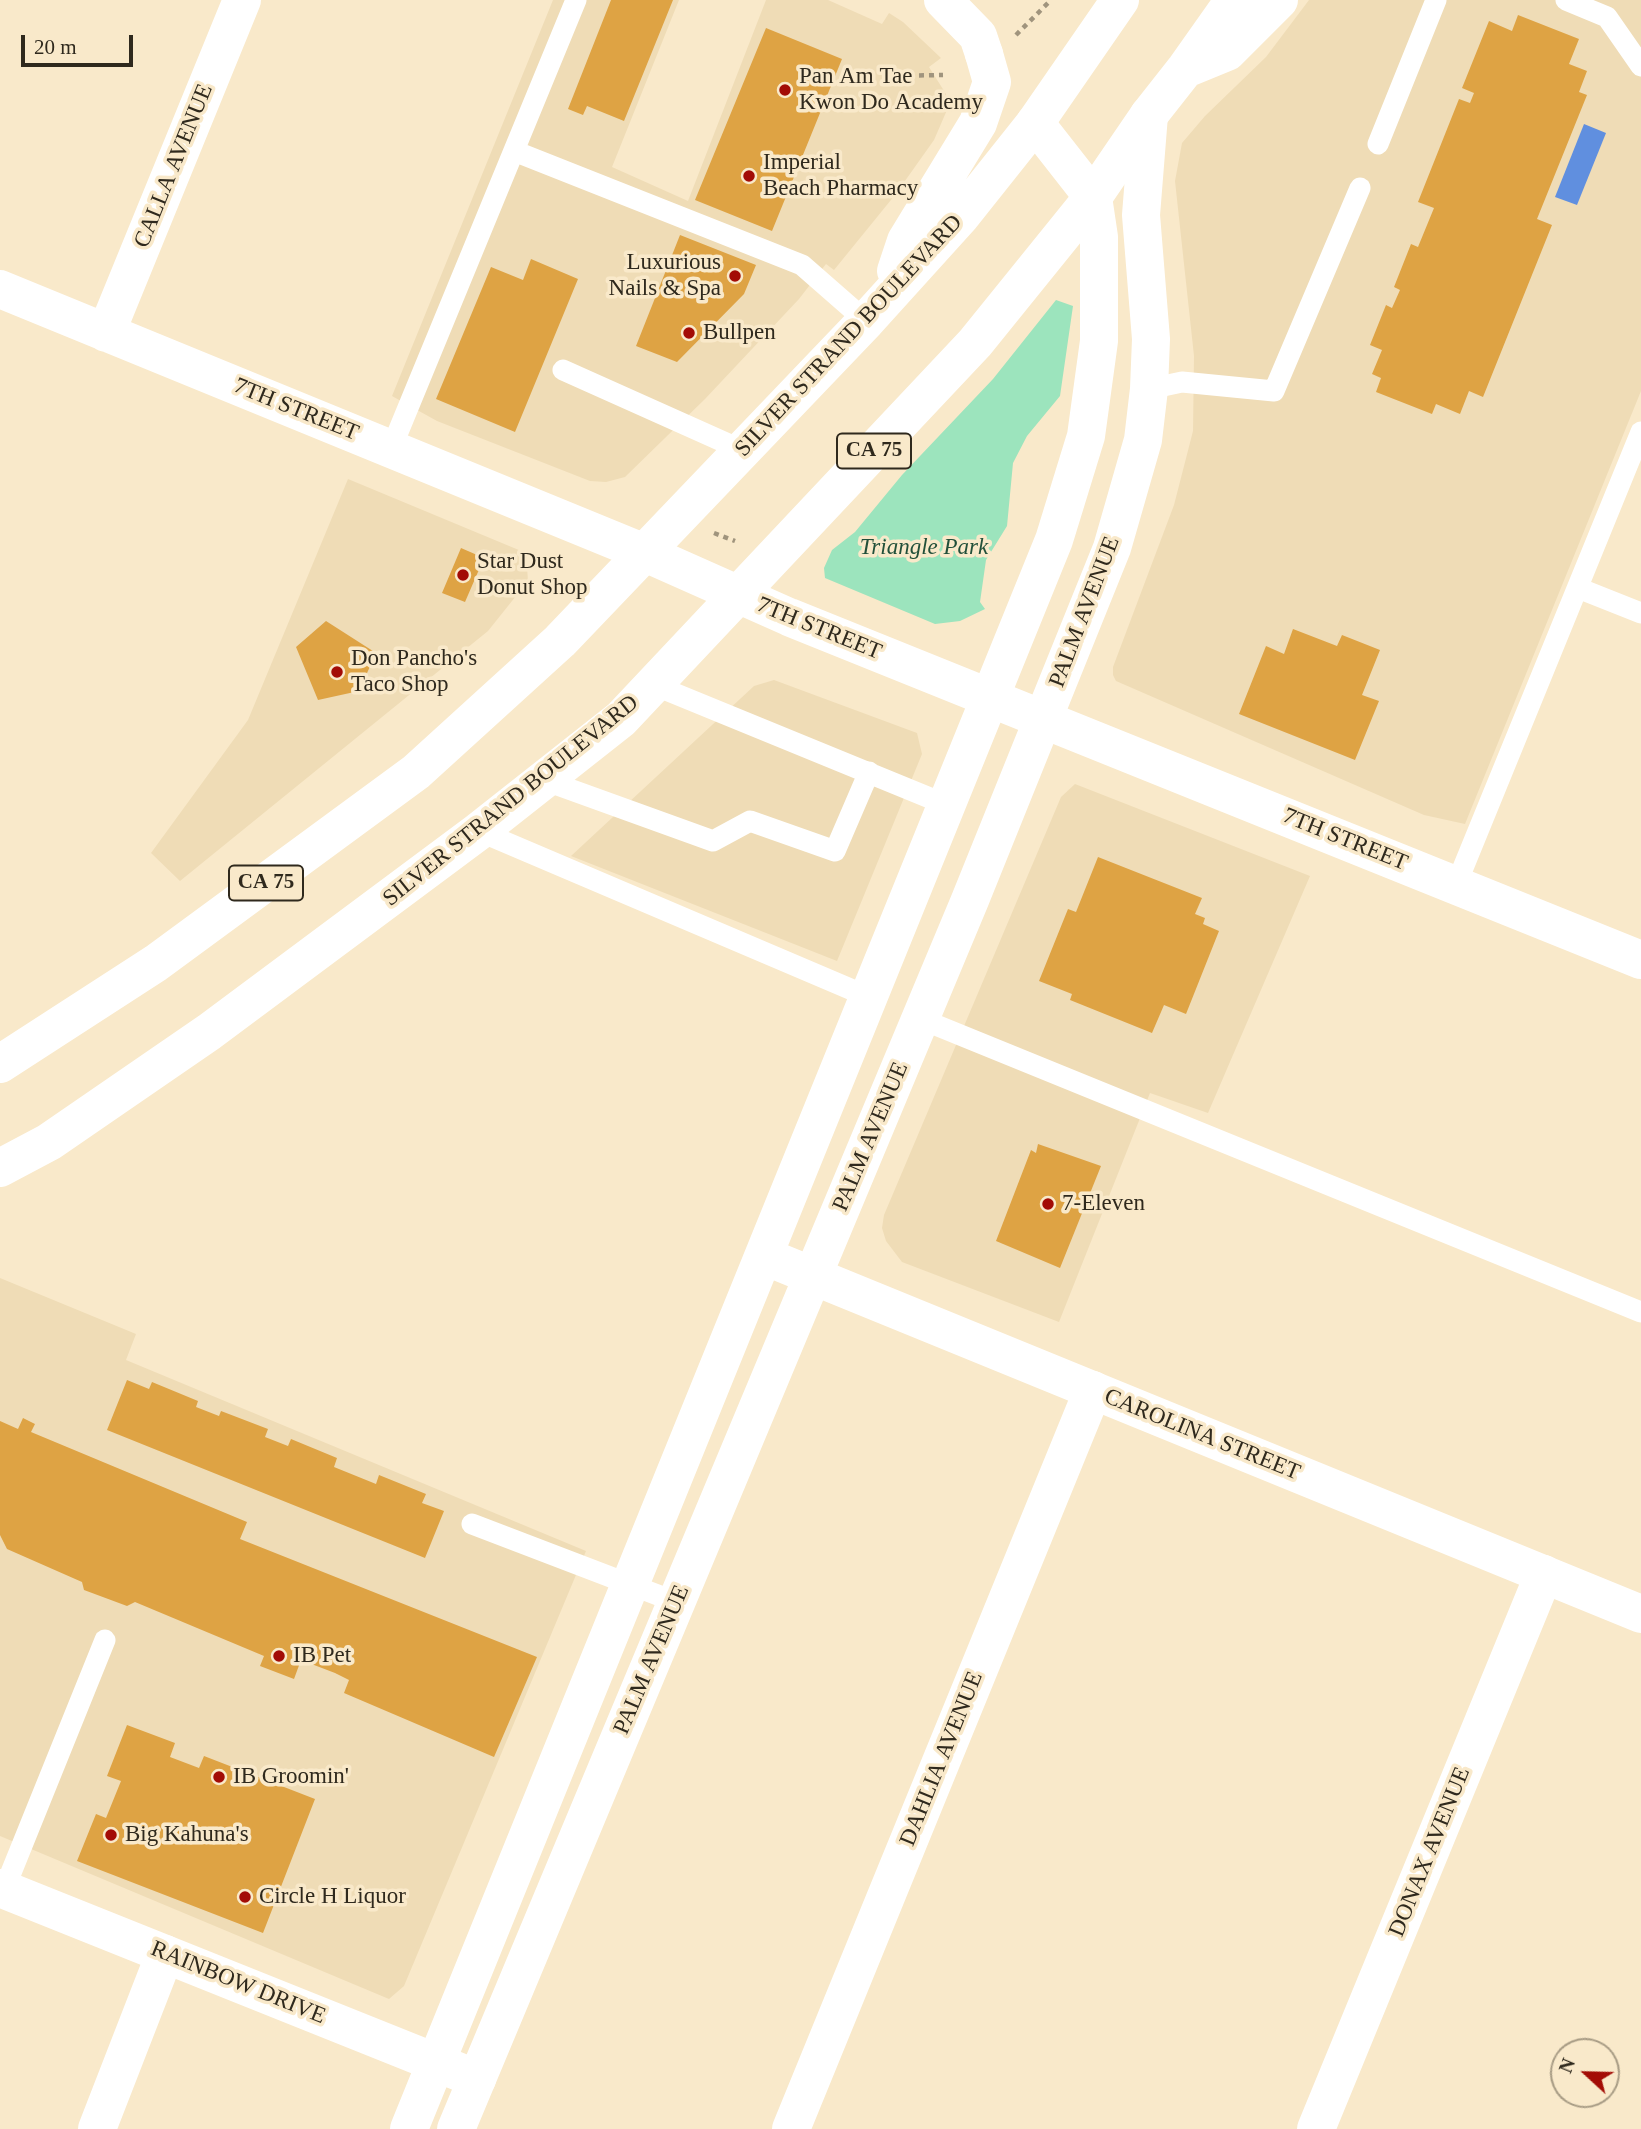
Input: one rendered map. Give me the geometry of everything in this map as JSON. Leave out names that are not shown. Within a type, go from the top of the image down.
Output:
[{"type":"main road","name":"CALLA AVENUE","points":[[106,333],[242,0]]},
{"type":"main road","points":[[878,307],[906,241],[978,123],[992,82],[997,47],[978,36],[943,0]]},
{"type":"main road","name":"CA 75","points":[[1035,123],[1120,0]]},
{"type":"main road","name":"CA 75","points":[[1093,197],[1149,115],[1234,0]]},
{"type":"main road","points":[[1186,68],[1227,52],[1279,0]]},
{"type":"main road","name":"PALM AVENUE","points":[[456,2129],[921,1019],[1112,548],[1143,440],[1149,389],[1151,339],[1141,215],[1149,115]]},
{"type":"main road","points":[[1035,123],[1093,197]]},
{"type":"main road","name":"SILVER STRAND BOULEVARD","points":[[0,1064],[156,962],[416,772],[560,641],[744,451],[961,216],[1035,123]]},
{"type":"main road","name":"SILVER STRAND BOULEVARD","points":[[0,1168],[49,1142],[209,1032],[479,831],[621,719],[975,343],[1093,197]]},
{"type":"main road","name":"PALM AVENUE","points":[[409,2129],[1054,540],[1086,436],[1099,341],[1098,237],[1093,197]]},
{"type":"main road","name":"7TH STREET","points":[[0,289],[645,553],[738,596],[1641,960]]},
{"type":"main road","points":[[869,997],[921,1019]]},
{"type":"main road","name":"CAROLINA STREET","points":[[764,1256],[1641,1614]]},
{"type":"main road","name":"DAHLIA AVENUE","points":[[791,2129],[1093,1390]]},
{"type":"main road","name":"DONAX AVENUE","points":[[1315,2129],[1544,1574]]},
{"type":"main road","name":"RAINBOW DRIVE","points":[[2,1889],[477,2078]]},
{"type":"main road","points":[[97,2129],[164,1954]]},
{"type":"lane","points":[[391,449],[576,0]]},
{"type":"lane","points":[[1378,144],[1436,0]]},
{"type":"lane","points":[[1566,0],[1607,16],[1641,66]]},
{"type":"lane","points":[[513,151],[802,265],[878,307]]},
{"type":"lane","points":[[1149,389],[1182,382],[1275,391],[1360,188]]},
{"type":"lane","points":[[563,370],[744,451]]},
{"type":"lane","points":[[1456,885],[1641,432]]},
{"type":"lane","points":[[1578,588],[1641,613]]},
{"type":"lane","points":[[654,685],[947,804]]},
{"type":"lane","points":[[544,780],[713,841],[750,821],[835,850],[869,772]]},
{"type":"lane","points":[[479,831],[869,997]]},
{"type":"lane","points":[[921,1019],[1641,1312]]},
{"type":"lane","points":[[472,1524],[676,1602]]},
{"type":"lane","points":[[2,1889],[105,1640]]},
{"type":"path","points":[[997,47],[1051,0]]},
{"type":"path","points":[[889,76],[943,75]]},
{"type":"path","points":[[711,531],[742,544]]},
{"type":"shaded area","points":[[553,0],[679,0],[612,167],[688,201],[766,0],[828,0],[882,24],[889,13],[903,22],[941,58],[929,67],[946,94],[947,110],[934,140],[895,195],[834,270],[826,264],[799,299],[705,399],[625,477],[606,482],[590,481],[437,421],[392,396]]},
{"type":"shaded area","points":[[1309,0],[1641,0],[1641,391],[1465,824],[1424,815],[1116,681],[1113,675],[1113,667],[1174,505],[1193,431],[1194,356],[1175,181],[1182,143],[1205,116],[1266,57]]},
{"type":"shaded area","points":[[348,479],[526,553],[528,581],[488,631],[180,881],[151,853],[248,720]]},
{"type":"shaded area","points":[[774,680],[917,733],[922,754],[837,961],[571,856],[754,686]]},
{"type":"shaded area","points":[[1075,784],[1310,876],[1208,1113],[1150,1093],[1059,1322],[902,1262],[886,1241],[882,1228],[884,1215],[1061,797]]},
{"type":"shaded area","points":[[0,1278],[136,1334],[126,1360],[586,1551],[404,1986],[389,1999],[0,1836]]},
{"type":"green space","name":"Triangle Park","points":[[1056,300],[1073,306],[1060,396],[1027,436],[1013,463],[1007,526],[986,560],[980,602],[985,609],[960,621],[935,624],[825,578],[824,568],[832,550],[855,532],[902,475],[993,379]]},
{"type":"water","points":[[1584,124],[1606,133],[1577,205],[1555,197]]},
{"type":"building","points":[[611,0],[673,0],[624,121],[587,106],[583,115],[568,109]]},
{"type":"building","points":[[1518,15],[1579,39],[1569,64],[1587,71],[1579,92],[1587,95],[1537,219],[1552,225],[1483,397],[1469,391],[1460,414],[1436,404],[1432,414],[1376,392],[1381,378],[1372,374],[1382,350],[1370,345],[1386,305],[1392,308],[1400,290],[1394,287],[1411,244],[1418,247],[1434,208],[1418,202],[1459,99],[1470,103],[1474,93],[1462,88],[1489,21],[1512,31]]},
{"type":"building","points":[[766,28],[842,59],[772,231],[695,200]]},
{"type":"building","points":[[680,235],[756,265],[744,294],[677,362],[636,346]]},
{"type":"building","points":[[531,259],[578,279],[515,432],[436,399],[491,267],[523,280]]},
{"type":"building","name":"Star Dust Donut Shop","points":[[461,548],[484,558],[465,602],[442,593]]},
{"type":"building","name":"Don Pancho's Taco Shop","points":[[326,621],[376,653],[359,691],[318,700],[296,647]]},
{"type":"building","points":[[1293,629],[1337,646],[1342,635],[1380,650],[1362,695],[1379,701],[1355,760],[1239,714],[1266,646],[1284,654]]},
{"type":"building","points":[[1098,857],[1202,898],[1195,914],[1205,918],[1203,924],[1219,931],[1186,1014],[1164,1005],[1152,1033],[1070,1000],[1072,994],[1039,981],[1068,909],[1076,912]]},
{"type":"building","name":"7-Eleven","points":[[1038,1144],[1101,1166],[1060,1268],[996,1241],[1031,1150],[1036,1153]]},
{"type":"building","points":[[127,1380],[149,1389],[152,1382],[198,1401],[196,1407],[219,1416],[221,1411],[268,1429],[265,1437],[288,1446],[291,1439],[337,1458],[334,1467],[376,1484],[379,1475],[426,1494],[422,1503],[444,1511],[425,1558],[107,1430]]},
{"type":"building","points":[[23,1418],[35,1424],[31,1432],[247,1522],[240,1539],[537,1657],[494,1757],[344,1693],[349,1680],[335,1673],[301,1660],[294,1679],[260,1666],[264,1656],[135,1602],[127,1606],[84,1590],[82,1582],[7,1549],[0,1535],[0,1421],[18,1429]]},
{"type":"building","points":[[127,1725],[175,1743],[170,1757],[199,1768],[204,1756],[315,1799],[263,1933],[77,1861],[96,1814],[106,1818],[121,1781],[107,1776]]},
{"type":"place","name":"Pan Am Tae Kwon Do Academy","points":[[785,90]]},
{"type":"place","name":"Imperial Beach Pharmacy","points":[[749,176]]},
{"type":"place","name":"Luxurious Nails & Spa","points":[[735,276]]},
{"type":"place","name":"Bullpen","points":[[689,333]]},
{"type":"place","name":"Star Dust Donut Shop","points":[[463,575]]},
{"type":"place","name":"Don Pancho's Taco Shop","points":[[337,672]]},
{"type":"place","name":"7-Eleven","points":[[1048,1204]]},
{"type":"place","name":"IB Pet","points":[[279,1656]]},
{"type":"place","name":"IB Groomin'","points":[[219,1777]]},
{"type":"place","name":"Big Kahuna's","points":[[111,1835]]},
{"type":"place","name":"Circle H Liquor","points":[[245,1897]]}]
